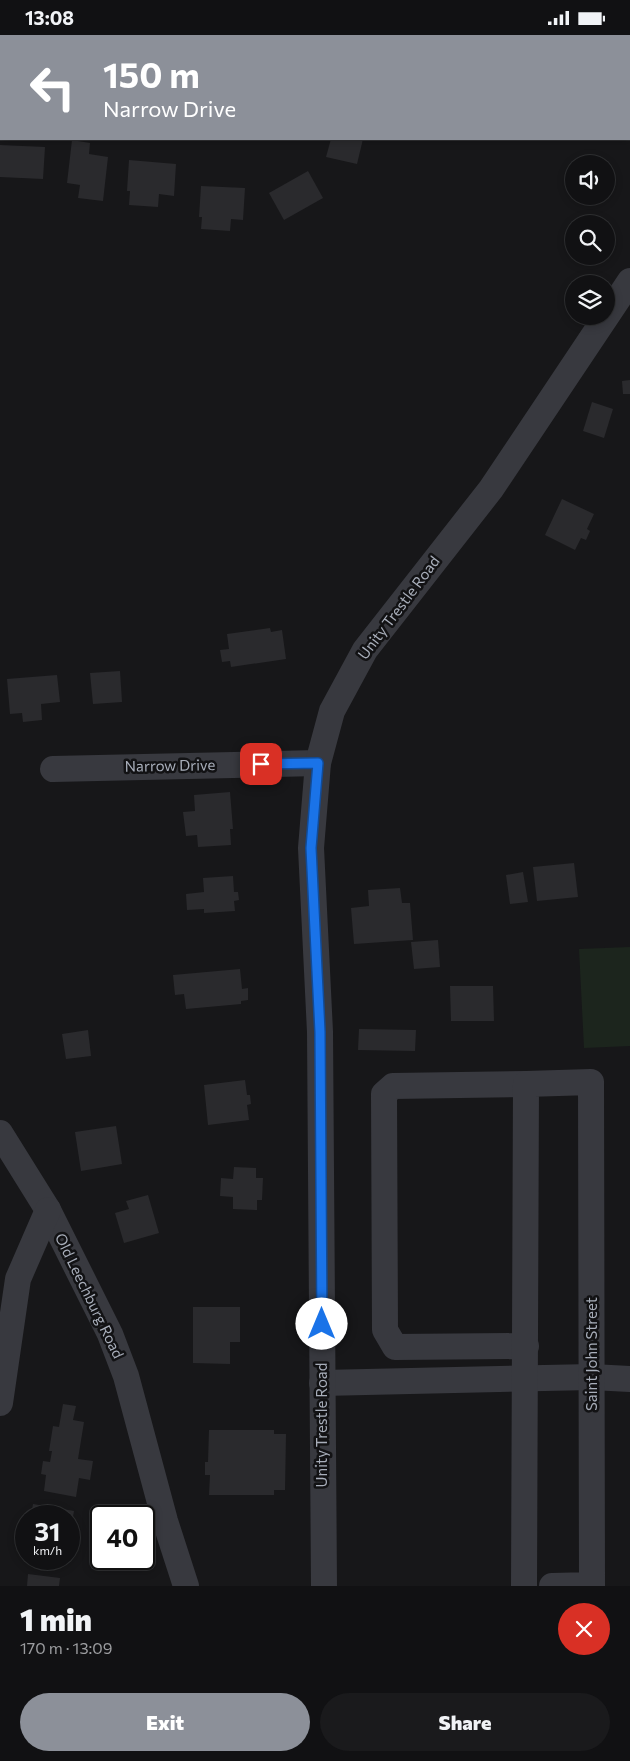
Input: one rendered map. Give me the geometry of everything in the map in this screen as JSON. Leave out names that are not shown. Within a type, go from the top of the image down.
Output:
[{"type":"street","name":"Unity Trestle Road","points":[[324,1586],[320,1032],[311,848],[318,763],[332,711],[365,649],[491,489],[630,281]]},
{"type":"street","name":"Narrow Drive","points":[[53,769],[318,763]]},
{"type":"street","name":"Saint John Street","points":[[526,1084],[591,1082],[592,1585]]},
{"type":"street","points":[[524,1586],[526,1379],[526,1346],[526,1084],[393,1086],[384,1094],[384,1330],[395,1347],[526,1346]]},
{"type":"street","name":"Old Leechburg Road","points":[[0,1133],[48,1210],[110,1334],[126,1376],[165,1521],[186,1586]]},
{"type":"street","points":[[0,1403],[18,1279],[48,1210]]},
{"type":"street","points":[[322,1383],[592,1377],[630,1379]]},
{"type":"street","points":[[552,1586],[602,1586]]},
{"type":"shaded area","points":[[630,947],[630,1046],[584,1048],[579,949]]},
{"type":"building","points":[[72,140],[90,143],[89,154],[108,157],[103,201],[78,198],[80,185],[67,183]]},
{"type":"building","points":[[331,140],[363,140],[357,164],[326,157]]},
{"type":"building","points":[[0,145],[45,147],[43,179],[0,177]]},
{"type":"building","points":[[129,160],[176,164],[174,196],[159,194],[158,207],[129,205],[130,191],[127,191]]},
{"type":"building","points":[[308,171],[323,198],[284,220],[269,193]]},
{"type":"building","points":[[201,186],[245,188],[243,220],[231,219],[230,231],[201,229],[202,217],[199,217]]},
{"type":"building","points":[[630,380],[630,394],[623,394],[622,381]]},
{"type":"building","points":[[592,402],[613,409],[604,438],[583,431]]},
{"type":"building","points":[[562,499],[594,514],[587,529],[590,531],[586,540],[581,538],[575,550],[545,535]]},
{"type":"building","points":[[270,628],[271,632],[282,630],[286,659],[231,667],[230,661],[222,662],[220,650],[229,649],[227,634]]},
{"type":"building","points":[[120,671],[122,702],[93,704],[90,673]]},
{"type":"building","points":[[57,675],[60,702],[41,704],[42,720],[23,722],[22,713],[10,714],[7,679]]},
{"type":"building","points":[[230,792],[233,829],[230,829],[231,845],[198,847],[197,835],[186,836],[183,812],[195,811],[194,795]]},
{"type":"building","points":[[574,863],[578,897],[537,901],[533,867]]},
{"type":"building","points":[[523,872],[528,902],[510,904],[506,875]]},
{"type":"building","points":[[233,876],[234,892],[238,892],[239,900],[234,901],[235,911],[204,913],[204,909],[187,910],[186,894],[204,892],[203,878]]},
{"type":"building","points":[[400,888],[402,903],[410,903],[413,940],[354,944],[351,908],[369,906],[368,890]]},
{"type":"building","points":[[438,940],[440,967],[414,969],[411,942]]},
{"type":"building","points":[[240,969],[242,989],[248,988],[248,1000],[241,1001],[241,1004],[186,1009],[184,994],[175,995],[173,975]]},
{"type":"building","points":[[450,986],[493,986],[494,1021],[451,1021]]},
{"type":"building","points":[[359,1029],[416,1030],[415,1051],[358,1050]]},
{"type":"building","points":[[88,1030],[91,1056],[66,1059],[62,1034]]},
{"type":"building","points":[[245,1080],[247,1095],[250,1095],[251,1104],[247,1105],[249,1120],[208,1125],[204,1085]]},
{"type":"building","points":[[116,1126],[122,1164],[81,1171],[75,1132]]},
{"type":"building","points":[[234,1167],[256,1168],[256,1178],[263,1178],[262,1200],[257,1200],[257,1210],[233,1209],[233,1197],[220,1196],[221,1178],[233,1179]]},
{"type":"building","points":[[148,1195],[159,1233],[124,1243],[115,1213],[129,1209],[126,1201]]},
{"type":"building","points":[[193,1307],[240,1307],[240,1342],[230,1342],[230,1364],[193,1363]]},
{"type":"building","points":[[63,1404],[76,1406],[73,1420],[84,1422],[78,1459],[93,1461],[90,1480],[79,1478],[76,1497],[44,1491],[46,1475],[41,1474],[43,1461],[50,1462],[52,1451],[49,1451],[53,1426],[59,1427]]},
{"type":"building","points":[[209,1430],[274,1430],[274,1434],[286,1434],[285,1490],[274,1490],[274,1495],[209,1495],[210,1475],[205,1475],[205,1462],[208,1462]]},
{"type":"building","points":[[28,1574],[60,1578],[59,1586],[27,1586]]},
{"type":"route","points":[[261,764],[318,763],[311,848],[320,1032],[322,1324]]}]
